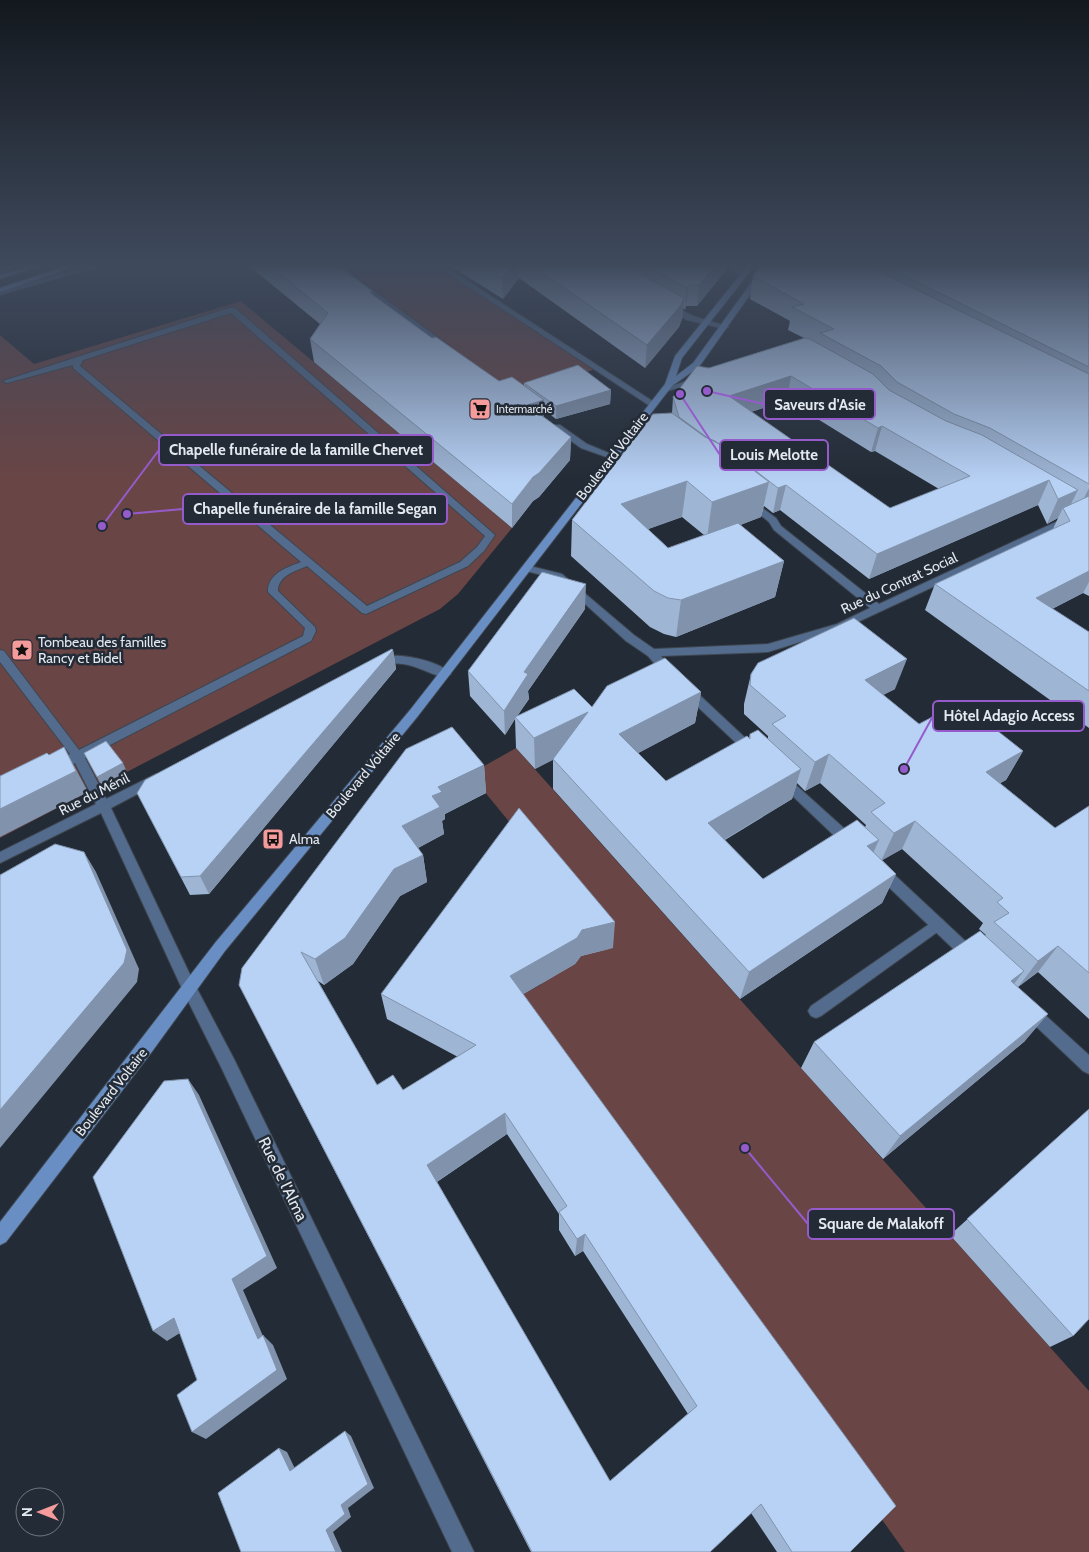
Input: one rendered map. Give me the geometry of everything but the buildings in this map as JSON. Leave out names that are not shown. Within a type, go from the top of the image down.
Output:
[{"type":"main road","name":"Boulevard Voltaire","points":[[0,1236],[145,1048],[220,947],[445,674],[666,387],[678,358],[694,337]]},
{"type":"main road","name":"Boulevard Voltaire","points":[[666,387],[696,365],[716,337]]},
{"type":"street","points":[[7,381],[77,361],[80,358],[145,337]]},
{"type":"street","points":[[77,361],[76,366],[366,611],[464,564],[481,549],[490,535],[263,337]]},
{"type":"street","points":[[433,337],[450,350]]},
{"type":"street","points":[[550,337],[653,404]]},
{"type":"street","points":[[666,387],[711,375]]},
{"type":"street","points":[[641,420],[651,428]]},
{"type":"street","points":[[552,424],[584,446],[612,456]]},
{"type":"street","points":[[744,496],[773,520],[777,528],[878,609]]},
{"type":"street","name":"Rue du Contrat Social","points":[[652,653],[768,648],[841,626],[1073,513],[1089,510]]},
{"type":"street","points":[[1073,513],[1089,522]]},
{"type":"street","points":[[43,773],[307,638],[311,631],[310,627],[273,592],[272,583],[277,578],[308,562]]},
{"type":"street","points":[[526,568],[558,576],[567,582],[630,638],[652,653],[679,684],[758,757]]},
{"type":"street","name":"Rue de l'Alma","points":[[0,654],[78,756],[96,788],[189,988],[228,1064],[463,1552]]},
{"type":"street","points":[[366,669],[383,660],[396,659],[427,665],[445,674]]},
{"type":"street","points":[[773,771],[981,965]]},
{"type":"street","name":"Rue du Ménil","points":[[0,858],[168,773]]},
{"type":"street","points":[[816,1011],[938,924]]},
{"type":"street","points":[[1017,999],[1089,1066]]},
{"type":"shaded area","points":[[0,337],[3,337],[34,364],[121,337],[284,337],[512,528],[458,594],[440,609],[0,838]]},
{"type":"shaded area","points":[[433,337],[551,337],[599,368],[512,395]]},
{"type":"shaded area","points":[[516,748],[1089,1391],[1089,1552],[905,1552],[513,1000],[540,985],[566,961],[574,965],[581,956],[520,835],[470,774]]},
{"type":"place","name":"Saveurs d'Asie","points":[[707,391]]},
{"type":"place","name":"Louis Melotte","points":[[680,394]]},
{"type":"place","name":"Intermarché","points":[[480,409]]},
{"type":"place","name":"Chapelle funéraire de la famille Segan","points":[[127,514]]},
{"type":"place","name":"Chapelle funéraire de la famille Chervet","points":[[102,526]]},
{"type":"place","name":"Tombeau des familles Rancy et Bidel","points":[[22,650]]},
{"type":"place","name":"Hôtel Adagio Access","points":[[904,769]]},
{"type":"place","name":"Alma","points":[[273,839]]},
{"type":"place","name":"Square de Malakoff","points":[[745,1148]]}]
